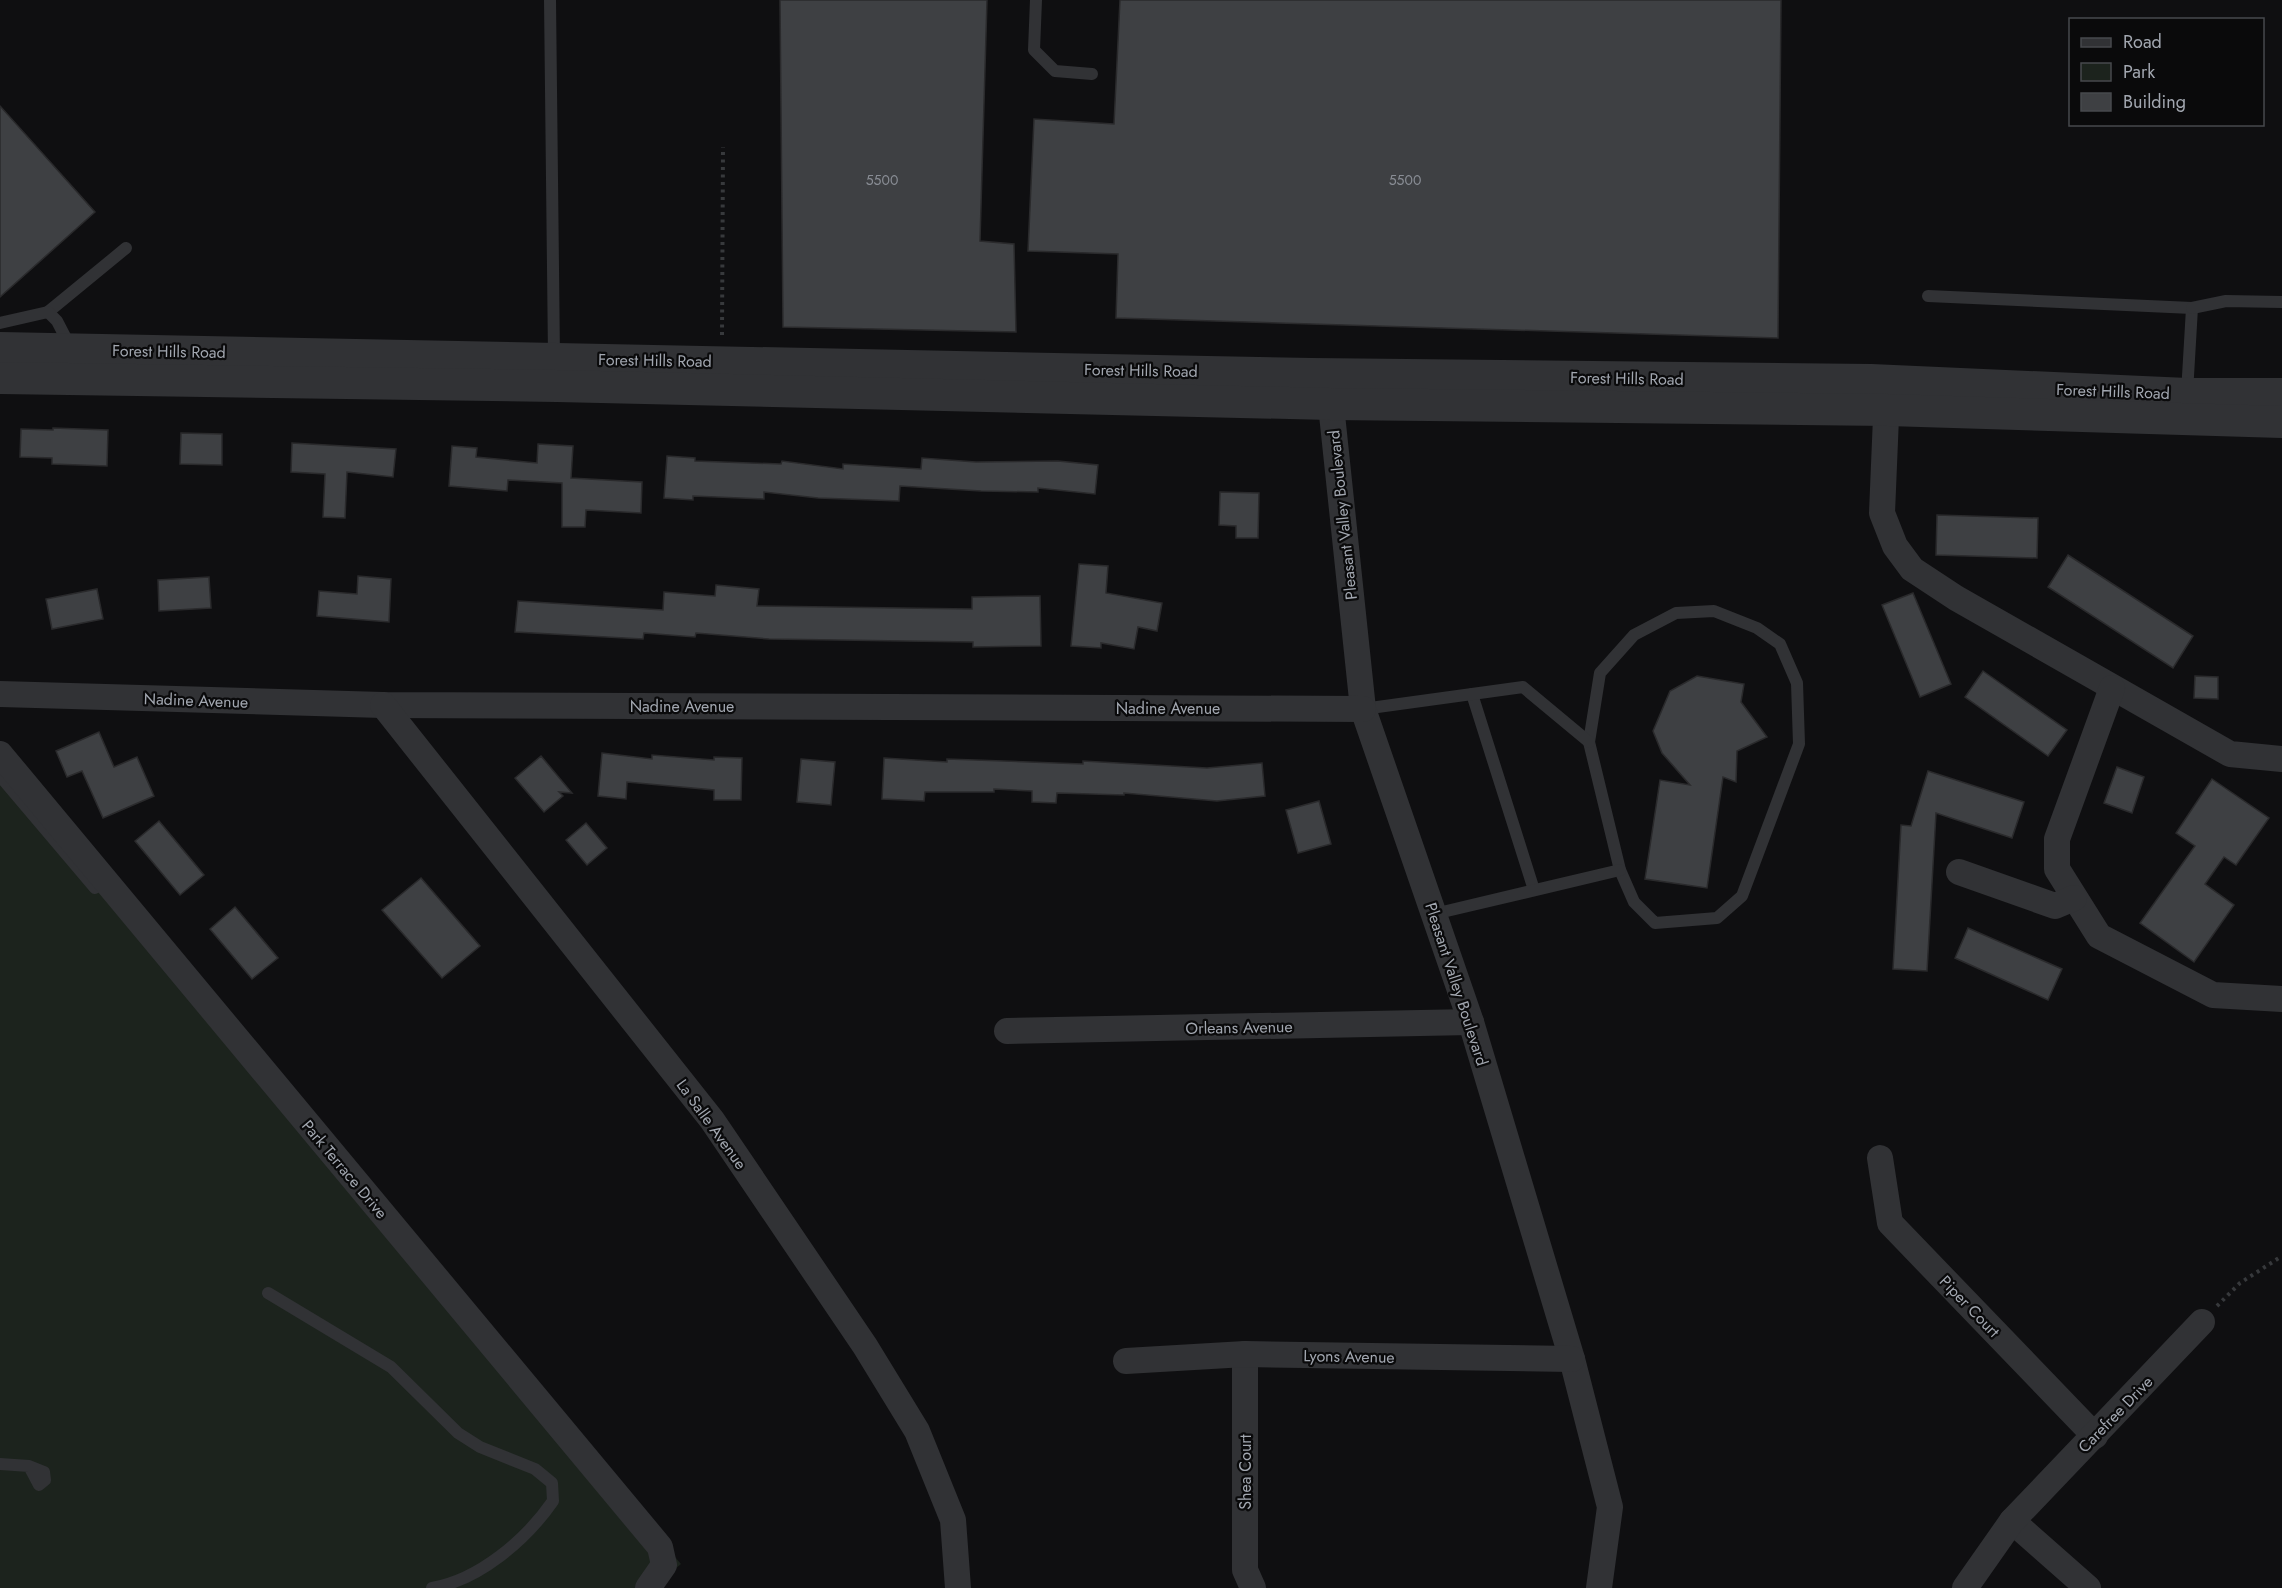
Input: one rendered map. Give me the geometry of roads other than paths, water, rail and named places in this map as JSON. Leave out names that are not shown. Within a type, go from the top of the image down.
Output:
[{"type":"street","name":"Forest Hills Road","points":[[1,347],[75,364],[1329,389],[1888,395],[2186,407],[2282,422]]},
{"type":"street","name":"Pleasant Valley Boulevard","points":[[1329,389],[1363,709],[1471,1022],[1572,1359],[1610,1507],[1599,1588]]},
{"type":"street","name":"Forest Hills Road","points":[[2186,407],[2282,394]]},
{"type":"street","points":[[1888,395],[1882,473],[1882,513],[1895,546],[1912,569],[1956,598],[2230,754],[2282,759]]},
{"type":"street","points":[[2112,688],[2057,839],[2057,869],[2099,936],[2213,995],[2282,999]]},
{"type":"street","name":"Nadine Avenue","points":[[0,694],[383,705],[1363,709]]},
{"type":"street","name":"La Salle Avenue","points":[[383,705],[712,1120],[865,1346],[917,1431],[953,1520],[958,1588]]},
{"type":"street","name":"Park Terrace Drive","points":[[0,754],[660,1547],[664,1565],[648,1588]]},
{"type":"street","points":[[1959,872],[2055,906],[2074,898]]},
{"type":"street","name":"Orleans Avenue","points":[[1007,1031],[1471,1022]]},
{"type":"street","name":"Piper Court","points":[[1880,1158],[1890,1222],[2095,1436]]},
{"type":"street","name":"Carefree Drive","points":[[1965,1588],[2012,1521],[2202,1322]]},
{"type":"street","name":"Lyons Avenue","points":[[1126,1361],[1245,1354],[1572,1359]]},
{"type":"street","name":"Shea Court","points":[[1245,1354],[1245,1570],[1253,1588]]},
{"type":"street","points":[[2012,1521],[2088,1588]]},
{"type":"lane","points":[[550,0],[556,372]]},
{"type":"lane","points":[[1036,0],[1034,50],[1055,71],[1092,74]]},
{"type":"lane","points":[[1,347],[126,248]]},
{"type":"lane","points":[[1928,296],[2192,308],[2226,301],[2282,302]]},
{"type":"lane","points":[[2186,407],[2192,308]]},
{"type":"lane","points":[[48,312],[57,321],[75,364]]},
{"type":"lane","points":[[1714,611],[1757,628],[1780,644],[1797,683],[1799,744],[1742,896],[1717,918],[1655,923],[1634,902],[1620,870],[1589,742],[1600,673],[1634,635],[1676,613],[1714,611]]},
{"type":"lane","points":[[1363,709],[1524,687],[1589,742]]},
{"type":"lane","points":[[1472,694],[1534,890]]},
{"type":"lane","points":[[0,776],[656,1548],[659,1563],[651,1575],[636,1588]]},
{"type":"lane","points":[[1434,914],[1620,870]]},
{"type":"lane","points":[[268,1293],[330,1328],[391,1367],[458,1433],[480,1447],[535,1469],[552,1483],[553,1501],[524,1533],[473,1574],[447,1585],[432,1588]]},
{"type":"lane","points":[[0,1464],[29,1466]]}]
